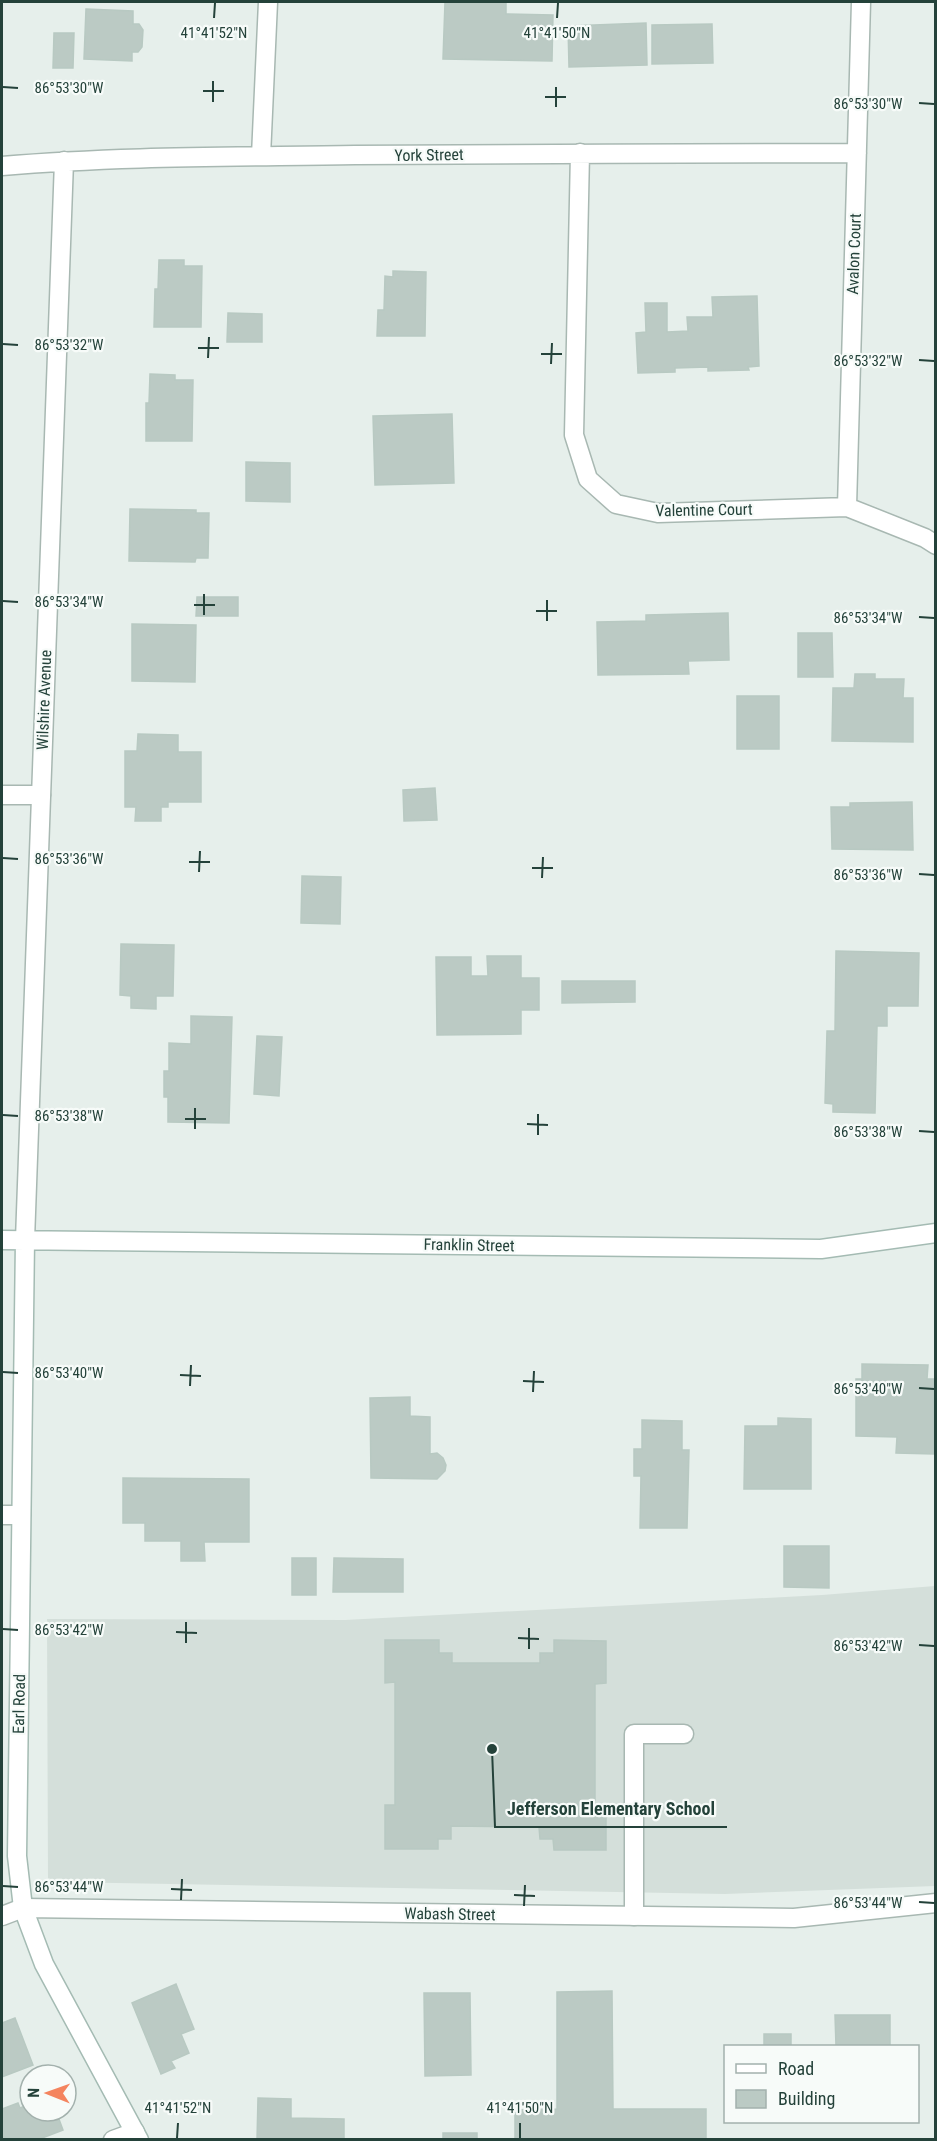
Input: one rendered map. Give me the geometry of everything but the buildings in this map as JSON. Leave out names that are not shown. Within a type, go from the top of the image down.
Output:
[{"type":"street","points":[[261,156],[268,2]]},
{"type":"street","name":"Avalon Court","points":[[847,507],[861,2]]},
{"type":"street","name":"Valentine Court","points":[[580,153],[574,435],[588,479],[616,504],[658,513],[847,507],[926,538],[936,545]]},
{"type":"street","name":"York Street","points":[[2,166],[64,161],[261,156],[857,153]]},
{"type":"street","name":"Wilshire Avenue","points":[[25,1240],[64,161]]},
{"type":"street","points":[[2,795],[41,795]]},
{"type":"street","name":"Franklin Street","points":[[2,1240],[821,1249],[936,1233]]},
{"type":"street","name":"Earl Road","points":[[25,1240],[17,1856],[23,1908],[44,1964],[137,2136]]},
{"type":"street","points":[[2,1515],[21,1515]]},
{"type":"street","points":[[634,1916],[634,1734],[684,1734]]},
{"type":"street","name":"Wabash Street","points":[[2,1916],[23,1908],[794,1918],[936,1903]]},
{"type":"street","points":[[113,2139],[137,2136]]},
{"type":"shaded area","points":[[935,1586],[935,1886],[725,1894],[60,1882],[48,1878],[47,1619],[345,1620],[822,1595]]},
{"type":"place","name":"Jefferson Elementary School","points":[[492,1749]]}]
